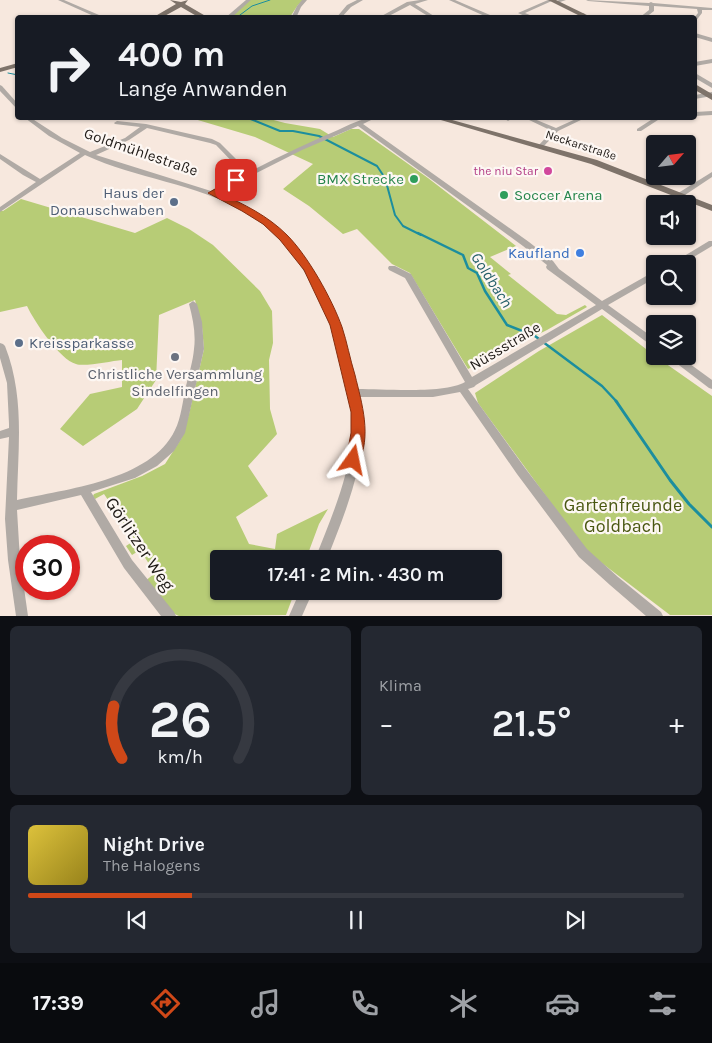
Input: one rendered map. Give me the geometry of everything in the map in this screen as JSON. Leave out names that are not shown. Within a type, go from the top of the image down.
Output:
[{"type":"main road","points":[[168,12],[171,0],[184,2],[200,15]]},
{"type":"main road","points":[[556,1],[584,14]]},
{"type":"main road","points":[[162,15],[184,2]]},
{"type":"main road","points":[[168,12],[193,11]]},
{"type":"main road","points":[[0,70],[15,66]]},
{"type":"main road","points":[[697,87],[710,95]]},
{"type":"main road","name":"Neckarstraße","points":[[445,120],[542,146],[617,170],[679,195]]},
{"type":"main road","name":"Neckarstraße","points":[[696,202],[712,208]]},
{"type":"street","points":[[60,0],[97,15]]},
{"type":"street","points":[[231,15],[249,0]]},
{"type":"street","points":[[294,15],[305,0]]},
{"type":"street","points":[[340,15],[348,6],[361,0]]},
{"type":"street","points":[[388,15],[408,2],[426,0]]},
{"type":"street","points":[[451,0],[487,15]]},
{"type":"street","points":[[588,0],[662,2],[712,8]]},
{"type":"street","points":[[528,15],[520,12],[556,1]]},
{"type":"street","points":[[408,2],[431,15]]},
{"type":"street","points":[[646,15],[651,12],[651,3]]},
{"type":"street","points":[[697,17],[700,13],[699,7]]},
{"type":"street","points":[[697,36],[712,40]]},
{"type":"street","points":[[697,64],[712,61]]},
{"type":"street","points":[[697,75],[712,86]]},
{"type":"street","points":[[0,87],[15,104]]},
{"type":"street","points":[[697,96],[710,95]]},
{"type":"street","points":[[697,114],[712,113]]},
{"type":"street","name":"Goldmühlestraße","points":[[31,120],[88,154],[212,193],[242,206],[266,222],[284,238],[303,260],[336,325],[358,412],[357,442],[342,501],[324,550]]},
{"type":"street","points":[[212,193],[247,174],[366,120]]},
{"type":"street","points":[[533,120],[556,130]]},
{"type":"street","points":[[542,146],[556,130],[578,120]]},
{"type":"street","points":[[639,130],[655,120]]},
{"type":"street","points":[[117,123],[146,126],[216,143],[247,174]]},
{"type":"street","points":[[358,123],[550,263],[555,269],[646,337]]},
{"type":"street","points":[[0,210],[40,182],[88,154],[127,139],[146,126]]},
{"type":"street","points":[[0,156],[40,182]]},
{"type":"street","points":[[679,195],[712,174]]},
{"type":"street","points":[[691,255],[712,243]]},
{"type":"street","points":[[392,268],[408,276],[466,386],[521,471],[583,553],[657,616]]},
{"type":"street","name":"Nüssstraße","points":[[354,393],[433,393],[466,386],[646,279]]},
{"type":"street","points":[[11,506],[84,490],[155,463],[170,450],[177,440],[199,350],[198,322],[193,304]]},
{"type":"street","points":[[0,346],[12,380],[11,506],[14,565],[22,616]]},
{"type":"street","points":[[684,365],[712,385]]},
{"type":"street","points":[[0,435],[13,431]]},
{"type":"street","name":"Görlitzer Weg","points":[[84,490],[128,564],[170,616]]},
{"type":"street","points":[[295,616],[302,600]]},
{"type":"green space","points":[[250,0],[303,0],[291,15],[232,15]]},
{"type":"green space","points":[[198,120],[274,120],[320,129],[333,137],[351,129],[359,129],[428,178],[516,246],[490,257],[511,274],[508,275],[557,314],[566,315],[585,305],[587,307],[547,330],[468,369],[410,273],[392,264],[357,229],[343,234],[309,206],[283,189],[313,164],[255,137]]},
{"type":"green space","points":[[21,199],[135,233],[167,218],[189,229],[213,245],[260,291],[272,311],[273,343],[269,360],[270,409],[277,434],[248,466],[268,496],[236,517],[249,544],[275,549],[277,534],[328,509],[319,524],[309,550],[210,550],[210,600],[292,600],[286,615],[179,616],[170,612],[144,582],[155,573],[140,550],[132,555],[126,546],[135,540],[104,494],[95,499],[93,496],[142,476],[165,464],[181,439],[189,414],[204,349],[202,327],[195,300],[159,315],[156,380],[137,409],[83,446],[60,429],[90,394],[122,387],[122,360],[76,364],[55,348],[35,321],[27,306],[0,312],[0,210],[3,211]]},
{"type":"green space","name":"Gartenfreunde Goldbach","points":[[602,315],[646,349],[646,365],[668,365],[712,396],[712,615],[670,615],[586,551],[478,403],[475,393],[539,351]]},
{"type":"waterway","points":[[240,15],[252,6],[270,0]]},
{"type":"waterway","name":"Goldbach","points":[[8,73],[15,74]]},
{"type":"waterway","name":"Goldbach","points":[[253,120],[280,131],[293,131],[319,136],[377,166],[385,178],[395,215],[403,226],[421,235]]},
{"type":"waterway","name":"Goldbach","points":[[418,233],[463,255],[468,268],[477,273],[485,291],[507,325],[535,336],[602,386],[617,402]]},
{"type":"waterway","name":"Goldbach","points":[[616,401],[670,480],[689,504],[712,527]]},
{"type":"place","name":"the niu Star","points":[[548,171]]},
{"type":"place","name":"BMX Strecke","points":[[414,179]]},
{"type":"place","name":"Soccer Arena","points":[[504,195]]},
{"type":"place","name":"Haus der Donauschwaben","points":[[174,202]]},
{"type":"place","name":"Kaufland","points":[[580,253]]},
{"type":"place","name":"Kreissparkasse","points":[[19,343]]},
{"type":"place","name":"Christliche Versammlung Sindelfingen","points":[[175,357]]},
{"type":"route","points":[[236,180],[212,193],[246,209],[266,222],[284,238],[303,260],[336,325],[358,412],[358,433],[353,460]]}]
